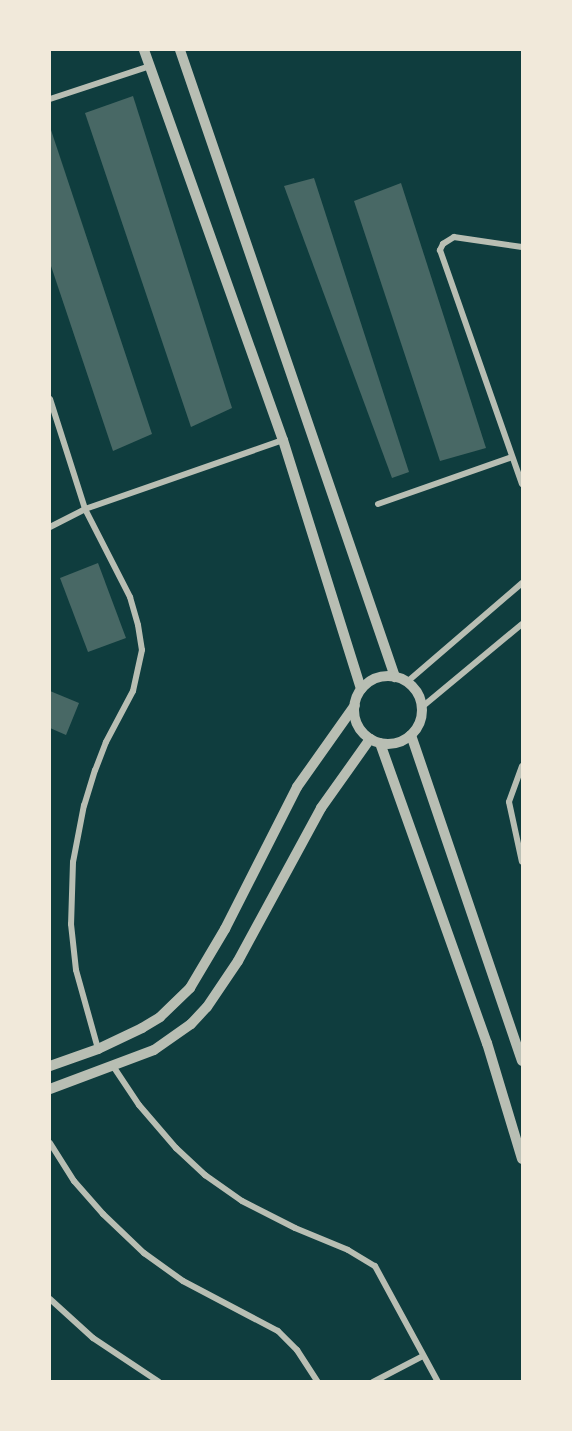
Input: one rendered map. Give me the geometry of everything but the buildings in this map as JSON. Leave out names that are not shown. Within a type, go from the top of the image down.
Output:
[{"type":"street","points":[[144,50],[283,440],[362,689]]},
{"type":"street","points":[[180,50],[395,677]]},
{"type":"street","points":[[50,99],[150,66]]},
{"type":"street","points":[[522,247],[454,237],[442,244],[440,250],[522,484]]},
{"type":"street","points":[[50,399],[86,509],[130,597],[142,650],[133,691],[106,742],[95,770],[84,805],[73,862],[71,924],[76,970],[98,1049]]},
{"type":"street","points":[[50,527],[86,509],[283,440]]},
{"type":"street","points":[[378,504],[512,457]]},
{"type":"street","points":[[407,682],[522,583]]},
{"type":"street","points":[[422,707],[522,625]]},
{"type":"street","points":[[50,1066],[98,1049],[160,1017],[190,988],[225,929],[297,787],[355,705],[362,689],[376,678],[395,677],[407,682],[417,692],[422,707],[420,722],[411,735],[397,743],[375,741]]},
{"type":"street","points":[[355,705],[359,728],[375,741],[487,1043],[522,1159]]},
{"type":"street","points":[[411,735],[522,1061]]},
{"type":"street","points":[[50,1089],[134,1059],[173,1038],[207,1007],[238,961],[321,808],[375,741]]},
{"type":"street","points":[[522,769],[509,802],[522,862]]},
{"type":"street","points":[[113,1066],[139,1105],[176,1148],[206,1175],[242,1201],[295,1228],[348,1250],[375,1266],[438,1382]]},
{"type":"street","points":[[50,1143],[74,1181],[103,1214],[144,1253],[191,1286],[278,1331],[297,1350],[318,1382]]},
{"type":"street","points":[[50,1299],[93,1338],[159,1382]]},
{"type":"street","points":[[373,1382],[423,1356]]}]
